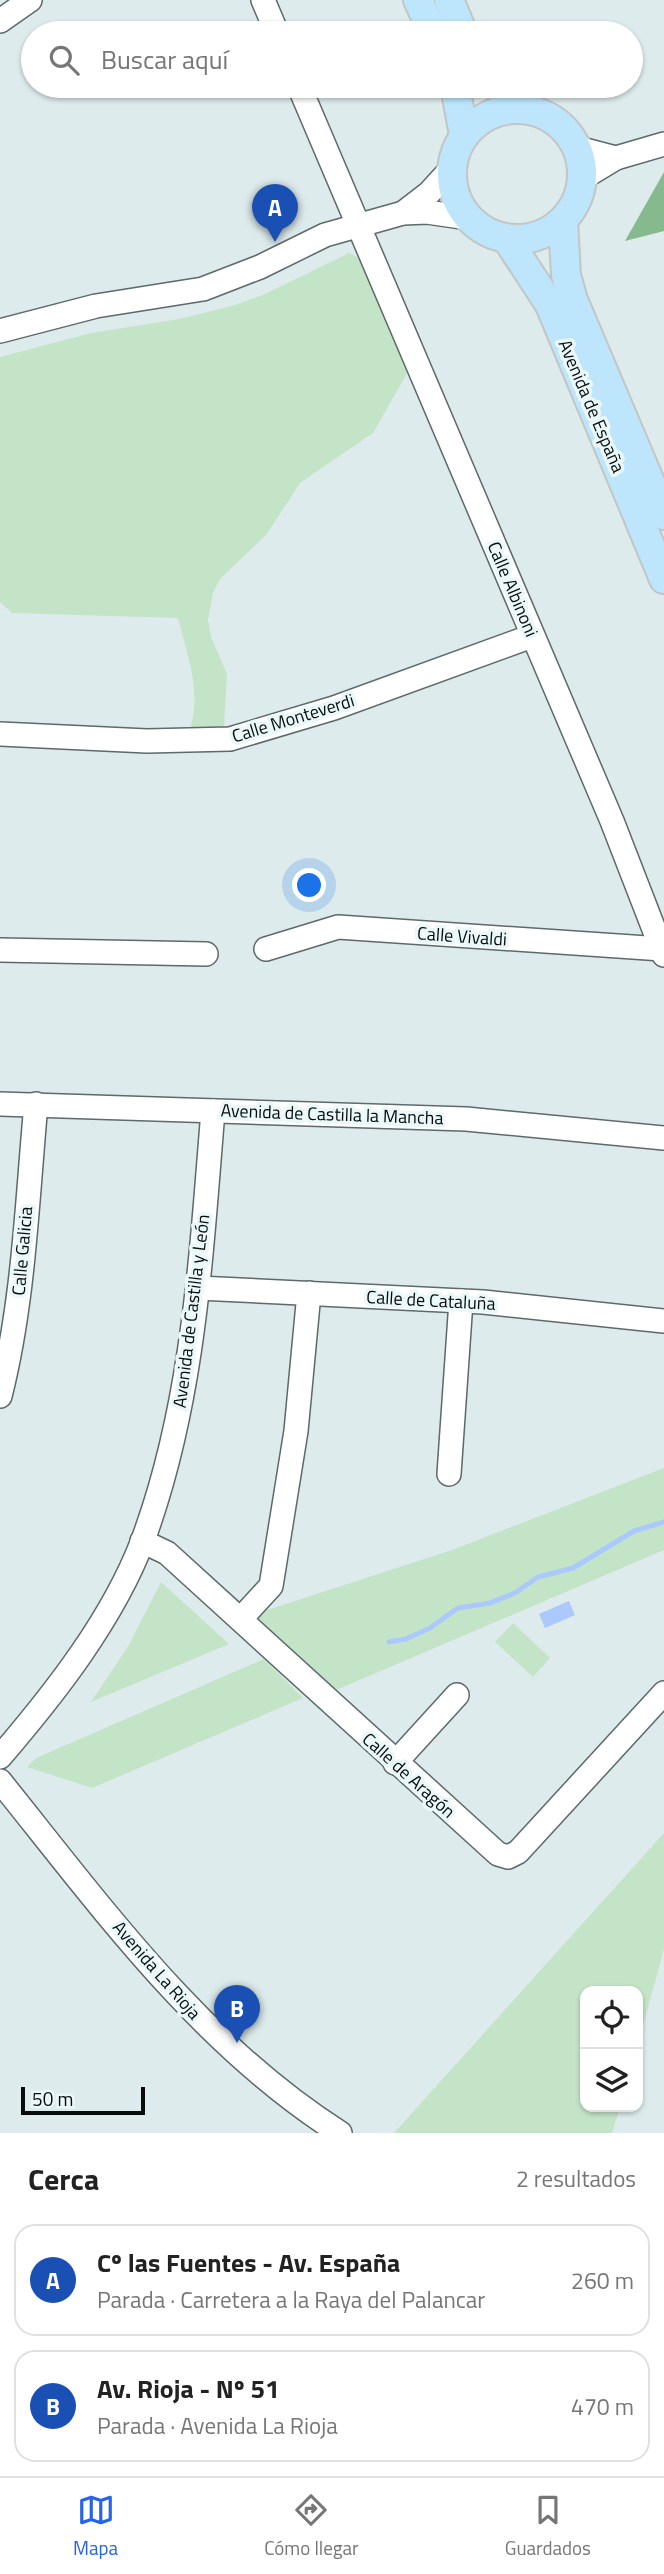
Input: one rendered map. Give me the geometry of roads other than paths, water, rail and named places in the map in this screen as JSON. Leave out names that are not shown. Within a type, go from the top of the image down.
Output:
[{"type":"main road","points":[[418,0],[428,21]]},
{"type":"main road","points":[[449,0],[458,21]]},
{"type":"main road","points":[[457,98],[464,135]]},
{"type":"main road","points":[[510,98],[520,108]]},
{"type":"main road","points":[[520,108],[535,110],[561,124],[578,148],[583,178],[573,209],[563,221],[537,237],[507,239],[479,228],[468,218],[455,195],[451,169],[464,135],[479,120],[499,111],[520,108]]},
{"type":"main road","name":"Avenida de España","points":[[563,221],[566,275],[573,300],[664,515]]},
{"type":"main road","name":"Avenida de España","points":[[507,239],[550,305],[664,579]]},
{"type":"street","points":[[0,21],[30,0]]},
{"type":"street","points":[[262,0],[272,21]]},
{"type":"street","name":"Calle Albinoni","points":[[304,98],[612,821],[663,952]]},
{"type":"street","points":[[583,178],[616,158],[664,144]]},
{"type":"street","points":[[578,148],[616,158]]},
{"type":"street","points":[[403,213],[429,194],[451,169]]},
{"type":"street","points":[[0,331],[96,306],[203,289],[359,223],[403,213],[427,212],[468,218]]},
{"type":"street","name":"Calle Monteverdi","points":[[0,734],[147,741],[230,739],[334,708],[532,636]]},
{"type":"street","name":"Calle Vivaldi","points":[[266,949],[338,927],[663,952]]},
{"type":"street","points":[[0,950],[206,954]]},
{"type":"street","name":"Avenida de Castilla la Mancha","points":[[0,1104],[466,1119],[664,1138]]},
{"type":"street","name":"Calle Galicia","points":[[0,1396],[10,1354],[19,1292],[36,1104]]},
{"type":"street","name":"Avenida de Castilla y León","points":[[0,1757],[60,1686],[96,1630],[142,1541],[171,1446],[186,1379],[198,1288],[213,1111]]},
{"type":"street","name":"Calle de Cataluña","points":[[198,1288],[461,1301],[567,1309],[664,1321]]},
{"type":"street","points":[[248,1611],[271,1586],[296,1431],[309,1293]]},
{"type":"street","points":[[449,1474],[461,1301]]},
{"type":"street","name":"Calle de Aragón","points":[[142,1541],[167,1553],[395,1763],[498,1854],[508,1857],[518,1852],[664,1693]]},
{"type":"street","points":[[395,1763],[457,1695]]},
{"type":"street","name":"Avenida La Rioja","points":[[0,1781],[189,2010],[283,2094],[340,2133]]},
{"type":"water","points":[[569,1601],[575,1615],[545,1628],[539,1614]]},
{"type":"waterway","points":[[389,1642],[406,1639],[430,1628],[458,1608],[490,1603],[515,1593],[538,1577],[573,1568],[634,1531],[664,1522]]},
{"type":"place","name":"Cº las Fuentes - Av. España","points":[[275,242]]},
{"type":"place","name":"Av. Rioja - Nº 51","points":[[237,2043]]}]
